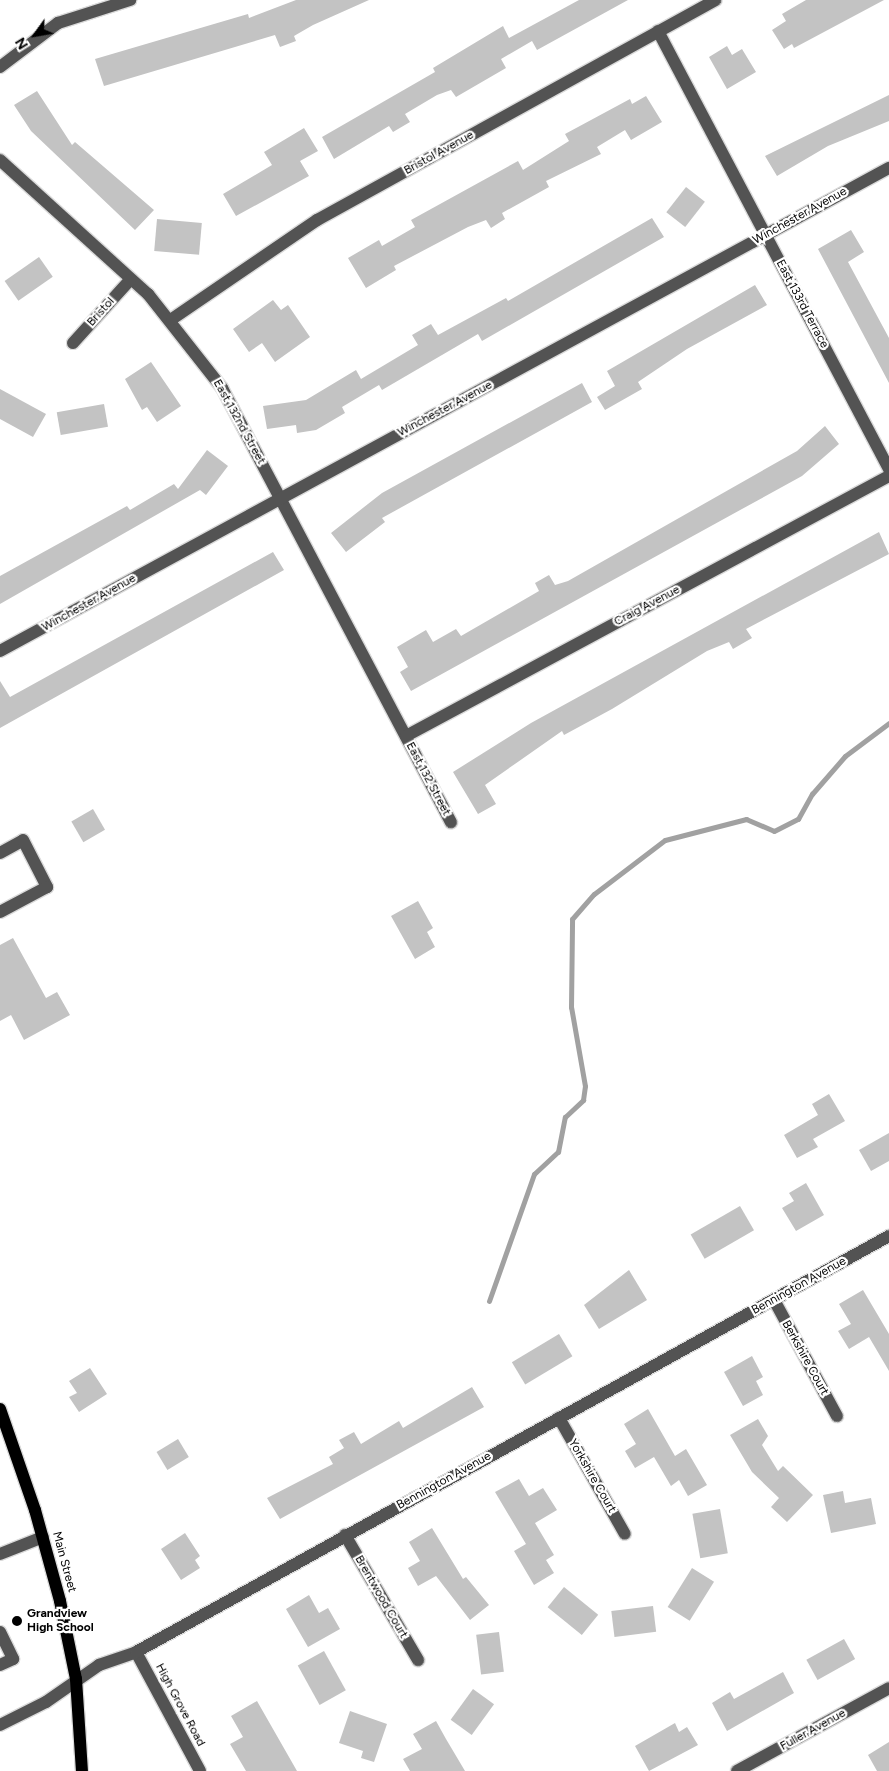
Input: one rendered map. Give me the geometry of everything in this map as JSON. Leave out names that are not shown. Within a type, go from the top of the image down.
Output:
[{"type":"main road","name":"Main Street","points":[[0,1409],[43,1537],[76,1678],[82,1771]]},
{"type":"street","points":[[0,67],[58,22],[130,0]]},
{"type":"street","name":"Bristol Avenue","points":[[172,319],[317,220],[715,0]]},
{"type":"street","name":"East 133rd Terrace","points":[[658,31],[889,470]]},
{"type":"street","name":"East 132nd Street","points":[[0,160],[172,319],[222,388],[406,736]]},
{"type":"street","name":"Winchester Avenue","points":[[0,651],[889,168]]},
{"type":"street","name":"Bristol","points":[[73,343],[130,280]]},
{"type":"street","name":"Craig Avenue","points":[[406,736],[889,476]]},
{"type":"street","name":"East 132 Street","points":[[406,736],[451,822]]},
{"type":"street","points":[[0,853],[23,840],[47,888],[0,912]]},
{"type":"street","name":"Bennington Avenue","points":[[0,1725],[46,1702],[76,1678],[136,1652],[889,1236]]},
{"type":"street","name":"Berkshire Court","points":[[774,1300],[837,1416]]},
{"type":"street","name":"Yorkshire Court","points":[[559,1418],[625,1534]]},
{"type":"street","name":"Brentwood Court","points":[[345,1535],[418,1660]]},
{"type":"street","points":[[0,1554],[43,1537]]},
{"type":"street","points":[[0,1632],[13,1659],[0,1665]]},
{"type":"street","name":"High Grove Road","points":[[136,1652],[200,1771]]},
{"type":"street","name":"Fuller Avenue","points":[[737,1771],[889,1688]]},
{"type":"building","points":[[296,0],[369,0],[313,25],[294,36],[296,41],[280,47],[275,35],[104,86],[95,59],[248,14],[249,18]]},
{"type":"building","points":[[579,0],[628,0],[537,50],[532,41],[501,59],[506,68],[456,97],[451,90],[437,95],[405,114],[410,122],[393,132],[389,126],[334,159],[322,137],[435,72],[433,68],[503,26],[509,38]]},
{"type":"building","points":[[806,0],[884,0],[794,48],[792,44],[784,49],[772,30],[786,21],[782,14]]},
{"type":"building","points":[[727,46],[732,55],[742,49],[756,72],[727,89],[709,57]]},
{"type":"building","points":[[37,91],[72,145],[75,142],[154,210],[135,230],[31,131],[14,105]]},
{"type":"building","points":[[889,95],[889,121],[828,146],[777,176],[765,156]]},
{"type":"building","points":[[646,96],[662,122],[631,140],[625,130],[597,147],[601,154],[546,181],[549,187],[502,213],[505,219],[491,228],[486,220],[468,227],[394,266],[396,270],[366,288],[348,258],[379,240],[382,246],[415,227],[411,220],[518,161],[523,170],[569,141],[565,134],[630,99],[632,104]]},
{"type":"building","points":[[304,128],[318,151],[300,161],[309,176],[236,216],[223,194],[272,165],[264,152]]},
{"type":"building","points":[[686,187],[705,202],[685,227],[666,212]]},
{"type":"building","points":[[652,218],[664,237],[482,341],[478,334],[382,390],[379,385],[342,407],[345,413],[316,430],[297,433],[296,425],[267,429],[263,406],[306,400],[356,370],[361,379],[418,345],[412,335],[431,324],[438,335],[506,298],[508,301]]},
{"type":"building","points":[[157,219],[202,223],[199,255],[154,251]]},
{"type":"building","points":[[851,230],[864,252],[848,262],[889,338],[889,383],[818,249]]},
{"type":"building","points":[[39,257],[53,277],[18,301],[5,281]]},
{"type":"building","points":[[755,285],[767,305],[687,349],[638,382],[642,389],[605,410],[597,397],[615,386],[607,371]]},
{"type":"building","points":[[273,300],[281,310],[288,305],[310,337],[275,362],[262,343],[249,352],[233,329]]},
{"type":"building","points":[[151,362],[181,406],[157,422],[147,407],[142,410],[125,379]]},
{"type":"building","points":[[582,383],[592,402],[382,518],[385,522],[346,552],[331,533],[382,493]]},
{"type":"building","points":[[0,389],[46,414],[33,437],[0,419]]},
{"type":"building","points":[[104,404],[108,427],[61,435],[57,412]]},
{"type":"building","points":[[825,426],[839,444],[802,476],[411,691],[400,672],[408,667],[397,647],[426,630],[433,642],[456,629],[461,636],[539,591],[535,583],[549,575],[555,585],[568,581],[797,451]]},
{"type":"building","points":[[207,450],[228,466],[206,495],[200,490],[0,604],[0,576],[127,506],[130,510],[174,484],[178,489]]},
{"type":"building","points":[[879,532],[889,554],[746,629],[752,638],[733,649],[729,642],[707,651],[612,709],[564,735],[562,731],[485,785],[496,804],[478,814],[453,772],[531,723]]},
{"type":"building","points":[[273,552],[284,570],[0,728],[0,681],[10,697]]},
{"type":"building","points":[[93,809],[105,830],[83,842],[71,822]]},
{"type":"building","points":[[418,901],[433,928],[427,932],[435,947],[415,959],[391,916]]},
{"type":"building","points":[[13,938],[46,998],[57,992],[70,1015],[24,1040],[11,1015],[0,1021],[0,945]]},
{"type":"building","points":[[829,1094],[845,1121],[813,1139],[818,1147],[797,1158],[784,1135],[818,1115],[812,1104]]},
{"type":"building","points":[[889,1133],[889,1161],[871,1171],[859,1150]]},
{"type":"building","points":[[806,1183],[824,1215],[796,1231],[782,1208],[794,1201],[789,1193]]},
{"type":"building","points":[[740,1206],[754,1230],[705,1259],[691,1234]]},
{"type":"building","points":[[629,1270],[647,1300],[599,1329],[584,1305]]},
{"type":"building","points":[[863,1290],[889,1334],[889,1371],[869,1337],[849,1349],[838,1331],[851,1324],[839,1304]]},
{"type":"building","points":[[559,1334],[572,1356],[525,1385],[512,1362]]},
{"type":"building","points":[[752,1356],[763,1377],[756,1381],[763,1395],[743,1406],[724,1372]]},
{"type":"building","points":[[90,1368],[107,1394],[79,1412],[69,1397],[77,1393],[69,1381]]},
{"type":"building","points":[[472,1387],[484,1407],[280,1519],[267,1498],[333,1464],[329,1457],[344,1448],[339,1440],[354,1432],[361,1444],[399,1421],[403,1428]]},
{"type":"building","points":[[648,1409],[675,1456],[686,1449],[707,1485],[688,1496],[679,1480],[671,1486],[654,1457],[635,1468],[625,1451],[636,1444],[624,1424]]},
{"type":"building","points":[[758,1419],[768,1436],[762,1445],[778,1471],[783,1466],[813,1495],[787,1522],[771,1507],[779,1498],[752,1472],[730,1435]]},
{"type":"building","points":[[178,1439],[189,1457],[167,1470],[157,1452]]},
{"type":"building","points":[[519,1479],[529,1496],[543,1488],[557,1510],[535,1523],[554,1555],[546,1560],[554,1573],[534,1585],[514,1551],[526,1544],[495,1492]]},
{"type":"building","points":[[843,1491],[845,1503],[871,1498],[876,1524],[831,1533],[823,1495]]},
{"type":"building","points":[[720,1509],[728,1553],[700,1558],[692,1514]]},
{"type":"building","points":[[432,1528],[463,1579],[466,1577],[489,1605],[470,1620],[436,1576],[418,1586],[408,1568],[420,1561],[409,1542]]},
{"type":"building","points":[[185,1533],[200,1556],[195,1560],[200,1568],[181,1580],[161,1549]]},
{"type":"building","points":[[692,1568],[714,1582],[690,1621],[668,1607]]},
{"type":"building","points":[[564,1587],[598,1615],[582,1635],[548,1607]]},
{"type":"building","points":[[309,1595],[319,1613],[328,1608],[340,1629],[308,1647],[286,1609]]},
{"type":"building","points":[[653,1606],[656,1632],[614,1637],[611,1611]]},
{"type":"building","points":[[499,1632],[504,1672],[481,1675],[476,1635]]},
{"type":"building","points":[[844,1639],[855,1659],[818,1680],[806,1660]]},
{"type":"building","points":[[324,1651],[346,1690],[320,1705],[298,1666]]},
{"type":"building","points":[[783,1672],[794,1693],[727,1731],[712,1703],[730,1692],[734,1699]]},
{"type":"building","points":[[473,1689],[494,1704],[472,1735],[451,1720]]},
{"type":"building","points":[[257,1701],[297,1771],[246,1771],[230,1744],[243,1737],[231,1716]]},
{"type":"building","points":[[350,1711],[387,1724],[374,1762],[361,1758],[363,1751],[339,1743]]},
{"type":"building","points":[[436,1721],[465,1771],[410,1771],[403,1759],[422,1749],[413,1734]]},
{"type":"building","points":[[675,1723],[679,1732],[687,1727],[698,1745],[649,1771],[635,1746]]},
{"type":"building","points":[[889,1742],[889,1771],[877,1771],[868,1755]]},
{"type":"waterway","points":[[489,1301],[534,1174],[558,1152],[565,1117],[583,1100],[585,1086],[571,1007],[572,919],[594,894],[665,840],[746,819],[774,831],[798,819],[812,794],[845,756],[889,723]]},
{"type":"place","name":"Grandview High School","points":[[17,1621]]}]
